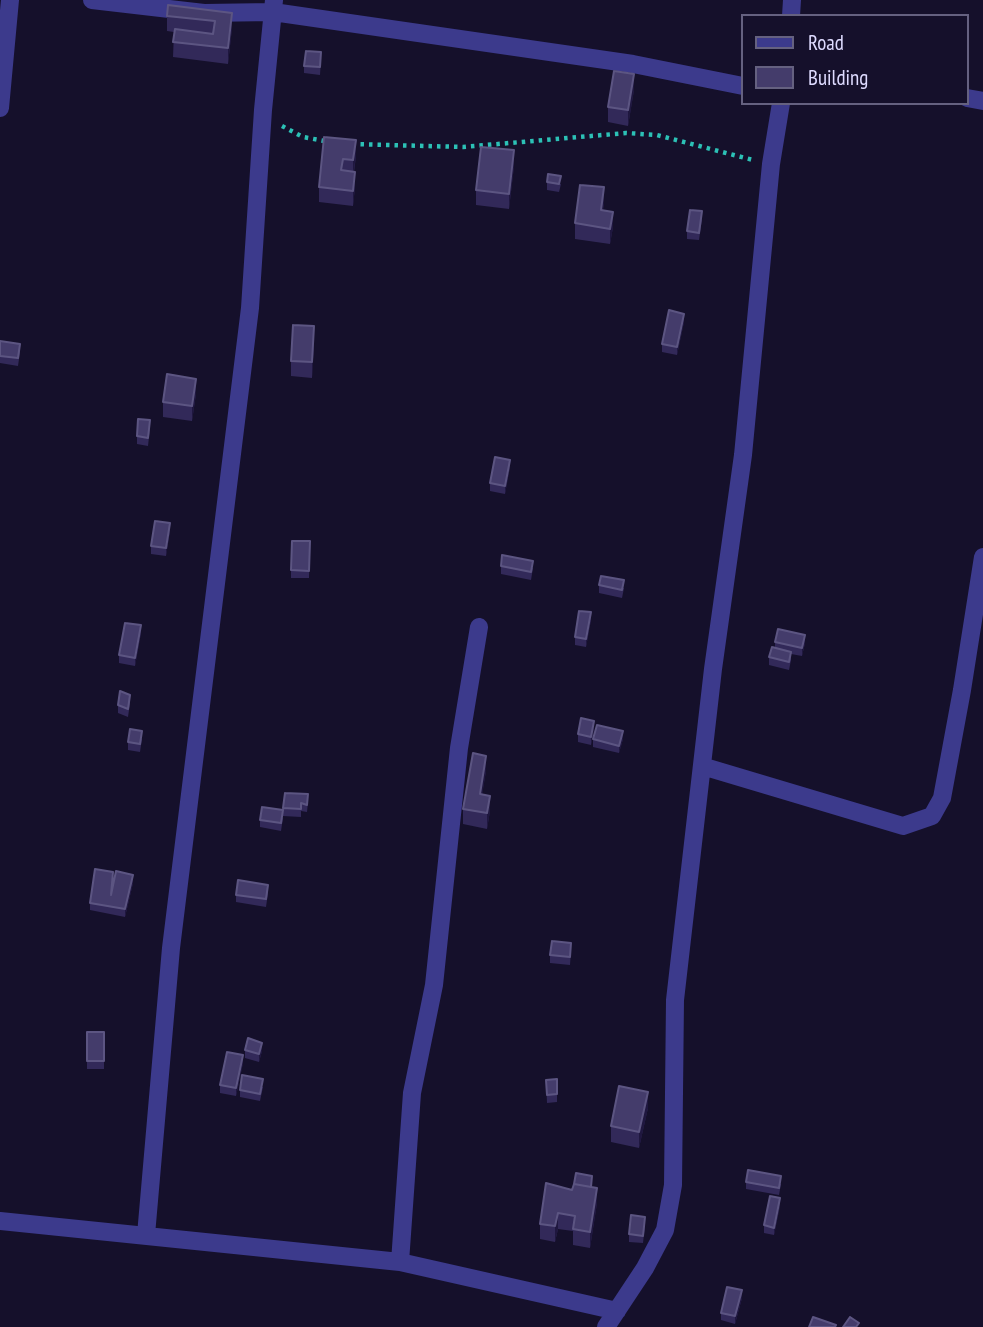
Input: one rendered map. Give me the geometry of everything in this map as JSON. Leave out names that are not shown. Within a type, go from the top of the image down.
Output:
[{"type":"street","points":[[0,108],[10,0]]},
{"type":"street","points":[[92,0],[204,13],[274,6],[633,64],[741,86]]},
{"type":"street","points":[[146,1236],[171,948],[250,308],[263,110],[274,6]]},
{"type":"street","points":[[606,1327],[645,1268],[665,1230],[673,1185],[675,1000],[702,766],[743,455],[771,164],[781,105]]},
{"type":"street","points":[[702,766],[902,826],[932,816],[942,798],[944,788],[983,557]]},
{"type":"street","points":[[400,1262],[412,1093],[434,985],[459,748],[479,627]]},
{"type":"street","points":[[0,1221],[400,1262],[617,1311]]},
{"type":"path","points":[[263,110],[284,128],[303,137],[328,142],[463,147],[626,133],[657,135],[771,164]]},
{"type":"building","points":[[168,5],[232,13],[228,48],[173,42],[175,29],[213,34],[215,21],[167,16]]},
{"type":"building","points":[[306,51],[321,52],[320,67],[304,66]]},
{"type":"building","points":[[614,71],[634,74],[628,110],[608,107]]},
{"type":"building","points":[[324,137],[356,140],[353,160],[343,159],[341,170],[355,172],[353,191],[319,187]]},
{"type":"building","points":[[481,147],[514,150],[509,194],[476,190]]},
{"type":"building","points":[[548,174],[561,176],[559,184],[547,182]]},
{"type":"building","points":[[580,185],[604,187],[601,210],[613,212],[610,229],[575,223]]},
{"type":"building","points":[[690,210],[702,211],[699,233],[687,231]]},
{"type":"building","points":[[669,310],[684,314],[677,347],[662,344]]},
{"type":"building","points":[[293,325],[314,326],[312,362],[291,361]]},
{"type":"building","points":[[0,341],[20,344],[18,358],[0,356]]},
{"type":"building","points":[[167,374],[196,379],[192,406],[163,402]]},
{"type":"building","points":[[138,419],[150,420],[148,438],[137,436]]},
{"type":"building","points":[[495,457],[510,460],[505,486],[490,483]]},
{"type":"building","points":[[155,521],[170,523],[166,548],[151,546]]},
{"type":"building","points":[[292,541],[310,541],[309,571],[291,570]]},
{"type":"building","points":[[502,555],[533,561],[531,572],[501,566]]},
{"type":"building","points":[[601,576],[624,580],[622,590],[599,585]]},
{"type":"building","points":[[579,611],[591,612],[586,639],[575,637]]},
{"type":"building","points":[[125,623],[141,625],[135,658],[119,655]]},
{"type":"building","points":[[778,629],[805,635],[802,648],[775,642]]},
{"type":"building","points":[[772,647],[791,652],[789,662],[769,657]]},
{"type":"building","points":[[120,691],[130,695],[128,709],[118,705]]},
{"type":"building","points":[[581,718],[594,721],[591,737],[578,734]]},
{"type":"building","points":[[597,725],[623,731],[619,746],[593,739]]},
{"type":"building","points":[[130,729],[142,731],[140,744],[128,742]]},
{"type":"building","points":[[473,753],[486,756],[480,794],[490,796],[487,813],[463,809]]},
{"type":"building","points":[[285,793],[308,794],[307,805],[301,803],[301,809],[283,808]]},
{"type":"building","points":[[262,807],[283,810],[281,823],[260,820]]},
{"type":"building","points":[[95,869],[113,872],[111,895],[116,871],[133,875],[125,909],[90,903]]},
{"type":"building","points":[[238,880],[268,885],[266,899],[236,895]]},
{"type":"building","points":[[552,941],[571,943],[570,957],[550,955]]},
{"type":"building","points":[[87,1032],[104,1032],[104,1061],[87,1061]]},
{"type":"building","points":[[248,1038],[262,1043],[259,1054],[245,1050]]},
{"type":"building","points":[[227,1052],[243,1055],[236,1088],[220,1085]]},
{"type":"building","points":[[242,1075],[263,1079],[260,1094],[240,1090]]},
{"type":"building","points":[[557,1079],[557,1094],[547,1095],[546,1080]]},
{"type":"building","points":[[619,1086],[648,1092],[639,1132],[611,1126]]},
{"type":"building","points":[[748,1170],[781,1176],[779,1188],[746,1182]]},
{"type":"building","points":[[576,1173],[592,1176],[591,1187],[574,1184]]},
{"type":"building","points":[[546,1183],[572,1190],[574,1184],[597,1188],[590,1232],[573,1229],[575,1216],[558,1213],[555,1226],[540,1224]]},
{"type":"building","points":[[770,1196],[780,1198],[774,1228],[764,1225]]},
{"type":"building","points":[[631,1215],[645,1217],[643,1236],[629,1234]]},
{"type":"building","points":[[727,1287],[742,1290],[735,1316],[721,1313]]},
{"type":"building","points":[[813,1317],[836,1325],[809,1327]]},
{"type":"building","points":[[850,1317],[859,1323],[856,1327],[843,1327]]}]
